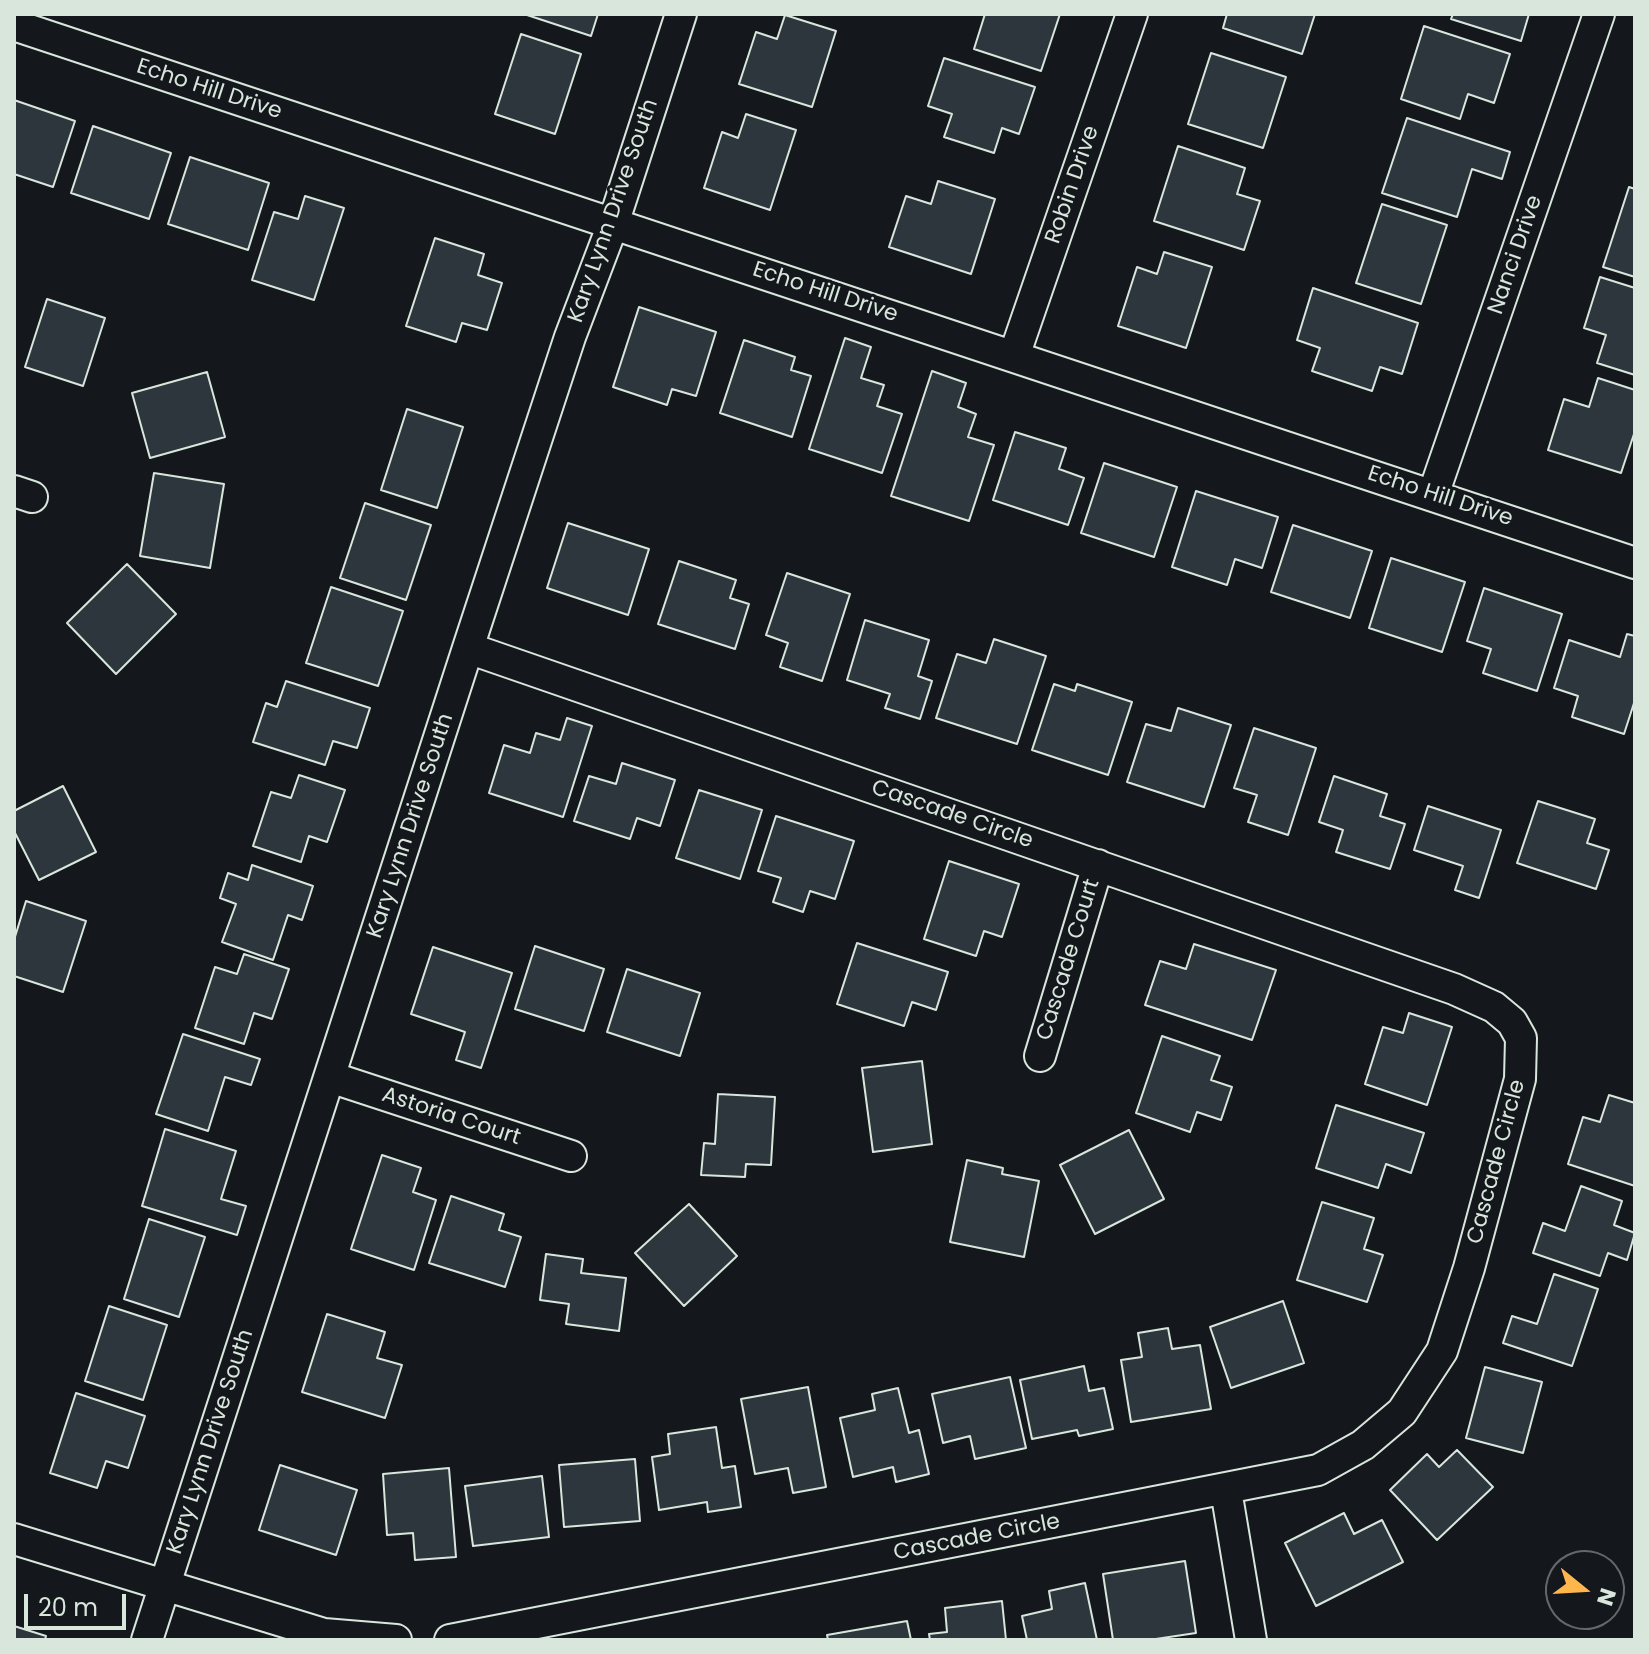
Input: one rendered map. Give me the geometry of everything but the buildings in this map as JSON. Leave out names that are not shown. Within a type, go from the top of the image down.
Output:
[{"type":"street","name":"Kary Lynn Drive South","points":[[147,1640],[570,337],[613,224],[681,14]]},
{"type":"street","name":"Robin Drive","points":[[1014,356],[1132,14]]},
{"type":"street","name":"Nanci Drive","points":[[1433,495],[1599,14]]},
{"type":"street","name":"Echo Hill Drive","points":[[14,25],[1635,563]]},
{"type":"street","name":"Cascade Circle","points":[[450,1640],[1226,1490],[1318,1470],[1363,1445],[1402,1412],[1442,1351],[1469,1268],[1520,1079],[1521,1038],[1512,1022],[1494,1007],[1454,989],[468,648]]},
{"type":"street","name":"Cascade Court","points":[[1040,1056],[1098,865]]},
{"type":"street","name":"Astoria Court","points":[[330,1077],[571,1156]]},
{"type":"street","points":[[1226,1490],[1251,1640]]},
{"type":"street","points":[[14,1539],[324,1634],[396,1640]]}]
